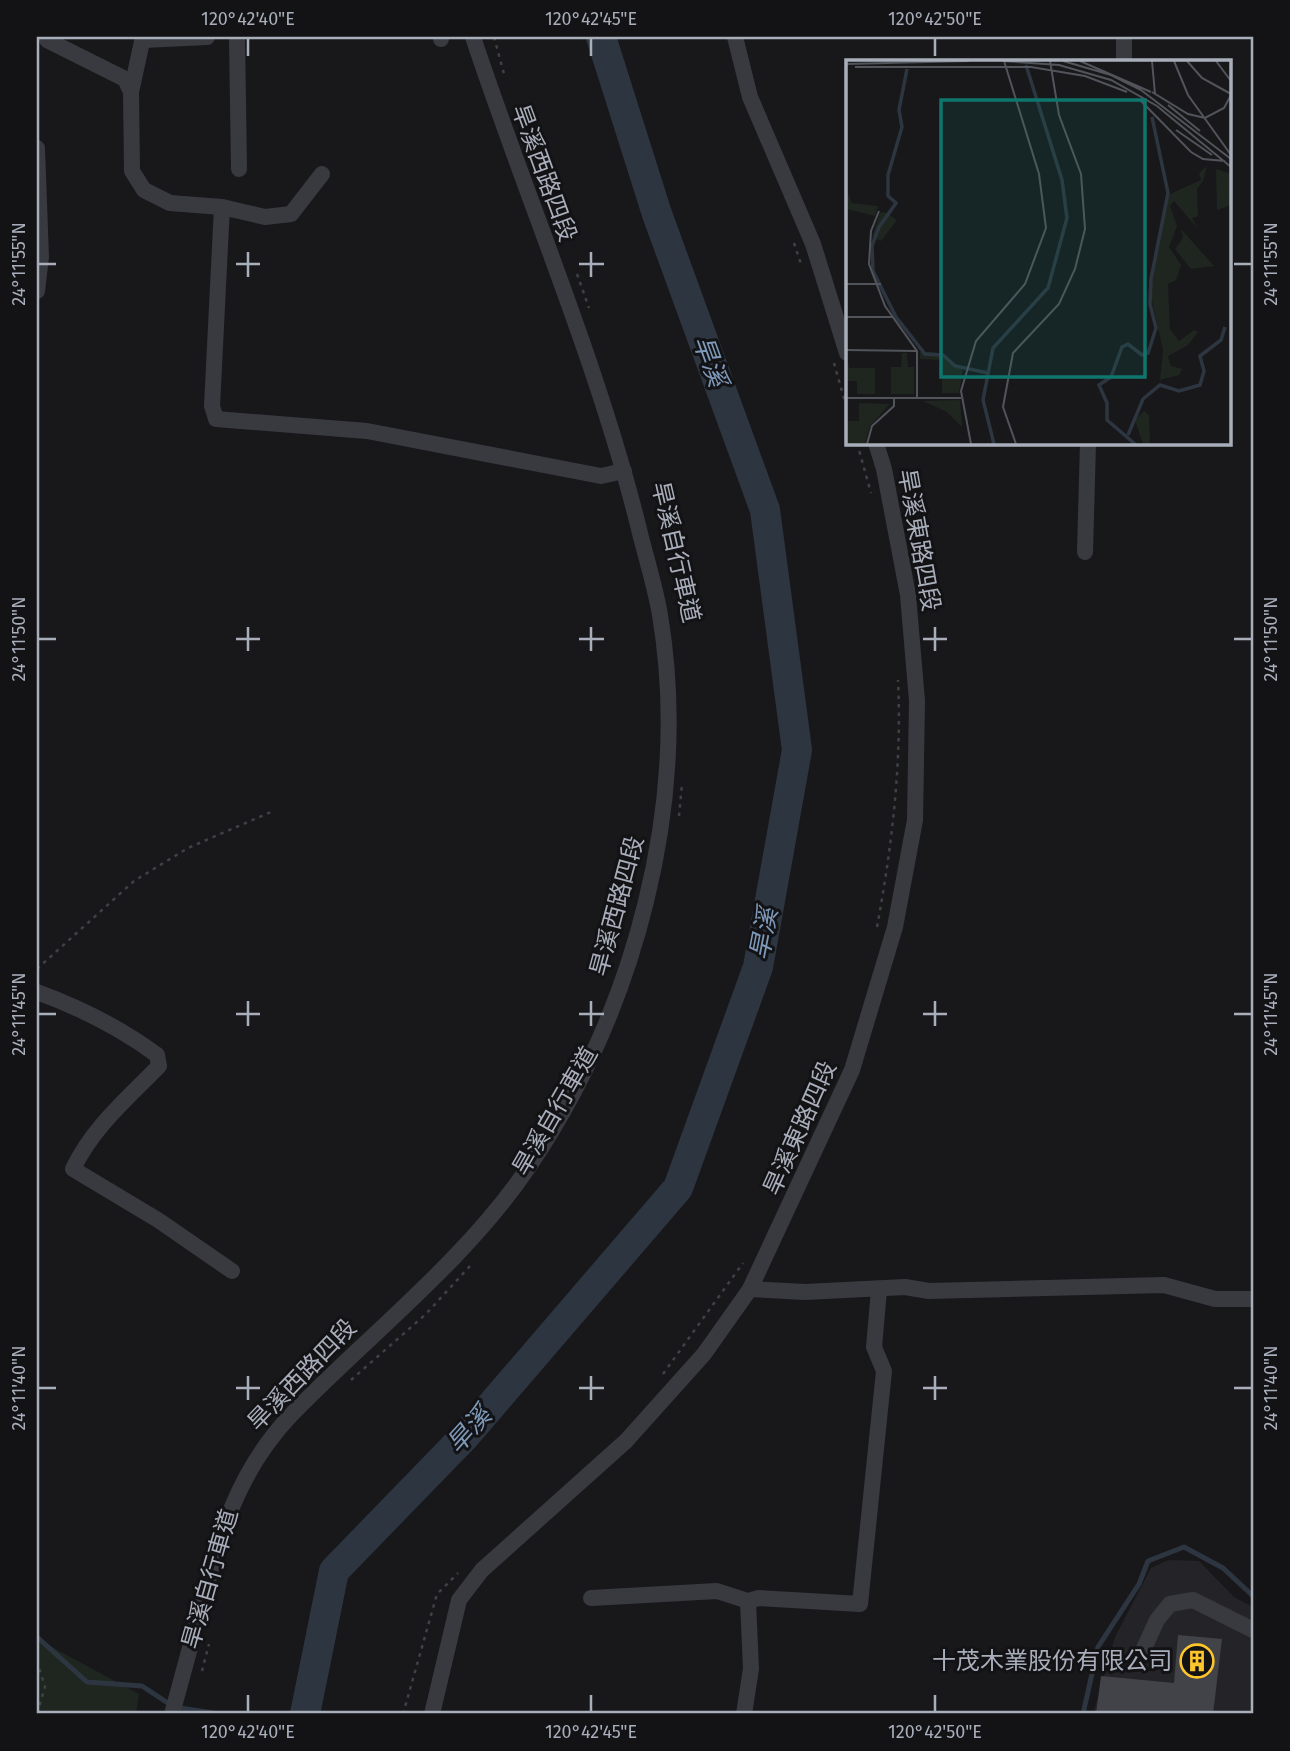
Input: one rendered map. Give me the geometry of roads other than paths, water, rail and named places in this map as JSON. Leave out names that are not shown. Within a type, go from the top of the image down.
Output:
[{"type":"street","points":[[207,37],[143,38],[131,92],[132,171],[144,190],[170,203],[222,207],[265,217],[291,215],[322,174]]},
{"type":"street","points":[[237,37],[239,169]]},
{"type":"street","name":"旱溪西路四段","points":[[174,1707],[222,1525],[251,1465],[268,1439],[291,1415],[489,1219],[530,1165],[568,1102],[617,994],[654,866],[664,808],[667,754],[666,671],[660,614],[624,471],[580,334],[526,193],[473,37]]},
{"type":"street","points":[[736,37],[750,97],[813,244],[846,350]]},
{"type":"street","points":[[1124,37],[1124,60]]},
{"type":"street","points":[[44,40],[125,79],[131,92]]},
{"type":"street","points":[[37,148],[41,257],[37,291]]},
{"type":"street","points":[[222,207],[212,406],[216,419],[367,431],[601,476],[624,471]]},
{"type":"street","name":"旱溪東路四段","points":[[432,1714],[459,1600],[482,1570],[626,1441],[704,1354],[750,1289],[852,1070],[895,927],[915,820],[917,701],[908,595],[884,469],[876,444]]},
{"type":"street","points":[[1085,552],[1088,444]]},
{"type":"street","points":[[37,992],[76,1006],[120,1028],[157,1055],[159,1066],[106,1118],[83,1149],[73,1169],[158,1220],[232,1271]]},
{"type":"street","points":[[750,1289],[879,1290],[905,1287],[929,1291],[1164,1286],[1215,1299],[1253,1298]]},
{"type":"street","points":[[591,1598],[717,1591],[748,1601],[759,1598],[860,1604],[884,1371],[874,1347],[879,1290]]},
{"type":"street","points":[[1141,1655],[1157,1620],[1170,1604],[1193,1600],[1253,1630]]},
{"type":"street","points":[[744,1714],[751,1669],[748,1601]]},
{"type":"waterway","name":"旱溪","points":[[305,1714],[334,1571],[465,1436],[678,1188],[758,967],[797,750],[765,510],[657,214],[601,37]]},
{"type":"waterway","points":[[1083,1714],[1098,1647],[1139,1584],[1148,1561],[1184,1547],[1223,1568],[1253,1596]]},
{"type":"waterway","points":[[37,1637],[87,1682],[142,1686],[174,1707],[219,1714]]},
{"type":"place","name":"十茂木業股份有限公司","points":[[1197,1661]]}]
